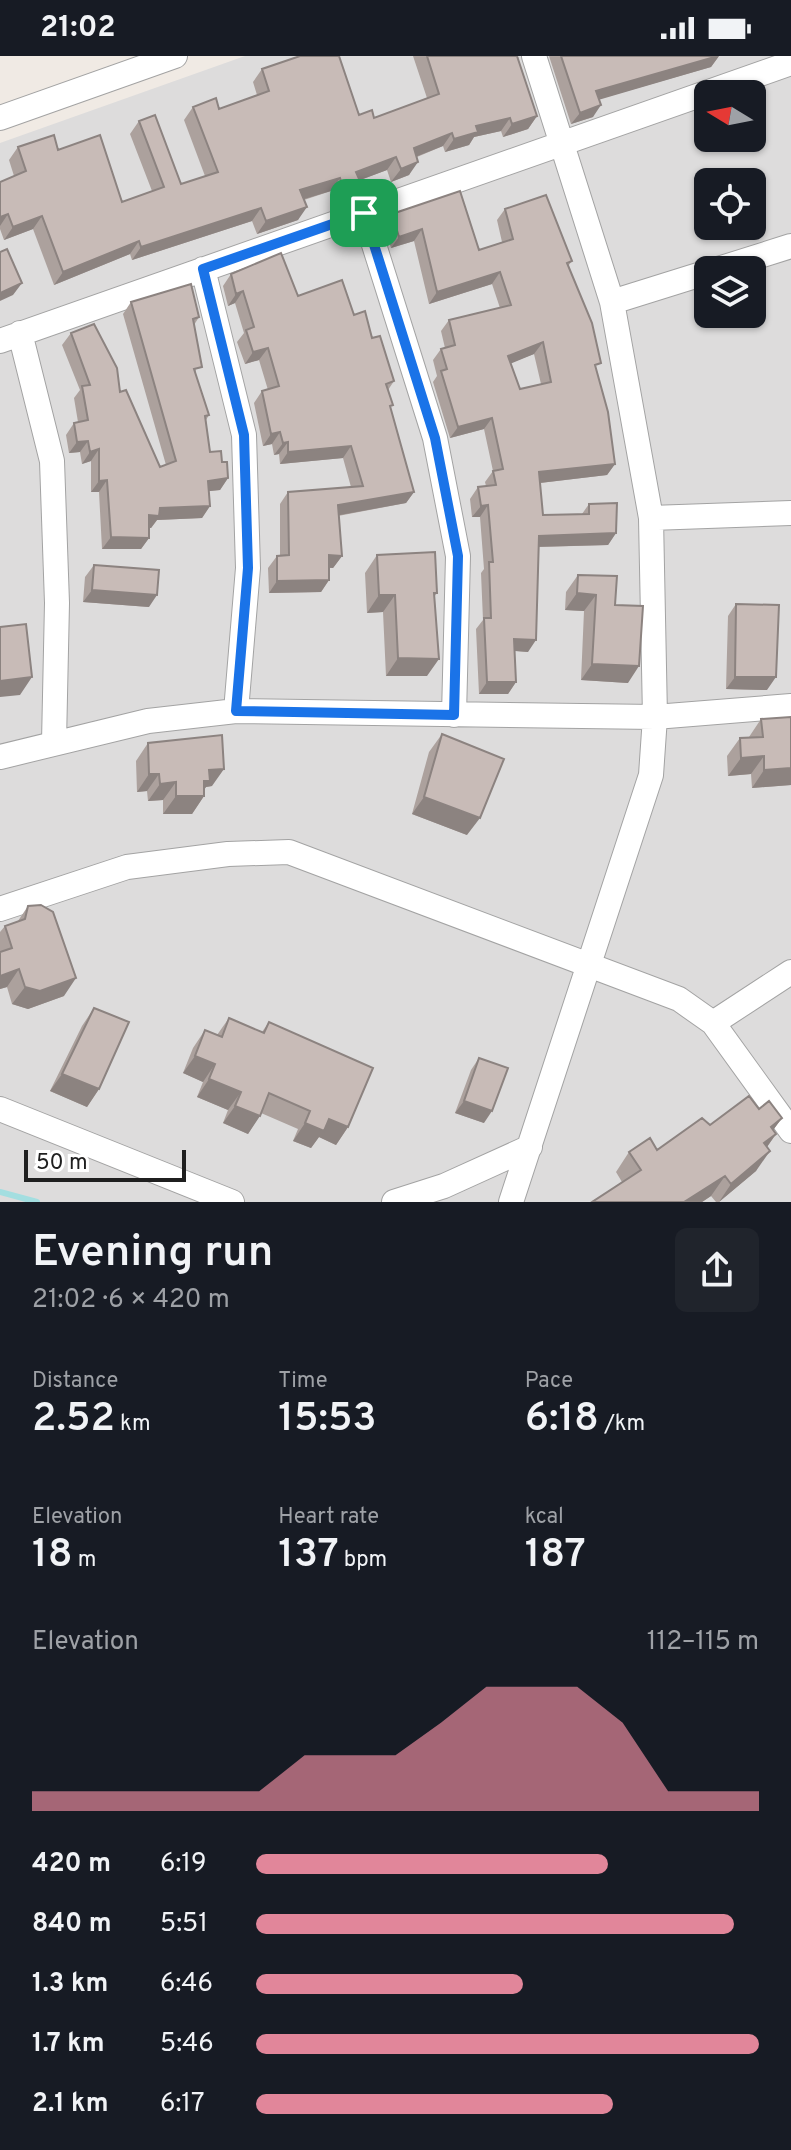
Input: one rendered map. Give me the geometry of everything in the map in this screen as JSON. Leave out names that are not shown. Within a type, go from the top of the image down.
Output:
[{"type":"street","points":[[0,118],[175,56]]},
{"type":"street","points":[[511,1202],[651,775],[655,717],[651,518],[612,302],[534,56]]},
{"type":"street","points":[[54,742],[57,603],[52,461],[10,337],[791,63]]},
{"type":"street","points":[[364,213],[435,438],[458,556],[454,715]]},
{"type":"street","points":[[759,256],[791,246]]},
{"type":"street","points":[[203,269],[244,435],[248,568],[236,711]]},
{"type":"street","points":[[612,302],[694,276]]},
{"type":"street","points":[[651,518],[791,513]]},
{"type":"street","points":[[0,757],[148,721],[236,711],[655,717],[791,706]]},
{"type":"street","points":[[0,909],[127,867],[228,854],[289,852],[679,999],[713,1023],[791,1131]]},
{"type":"street","points":[[713,1023],[791,972]]},
{"type":"street","points":[[0,1109],[232,1202]]},
{"type":"street","points":[[394,1202],[444,1186],[530,1147]]},
{"type":"shaded area","points":[[245,56],[791,56],[791,1202],[0,1202],[0,143]]},
{"type":"building","points":[[300,56],[339,56],[359,115],[372,110],[374,118],[439,94],[427,56],[517,56],[537,116],[512,124],[510,118],[476,126],[478,132],[454,139],[452,133],[414,148],[418,162],[401,169],[396,157],[356,172],[360,181],[343,187],[340,178],[300,190],[307,207],[266,221],[261,208],[141,247],[139,241],[63,272],[42,216],[13,227],[8,214],[0,217],[0,182],[26,171],[18,147],[54,135],[58,150],[100,135],[122,202],[164,187],[139,121],[155,115],[181,184],[218,172],[193,107],[216,98],[219,109],[269,91],[262,69]]},
{"type":"building","points":[[561,56],[718,56],[596,91],[601,105],[580,113]]},
{"type":"building","points":[[460,191],[479,250],[513,239],[505,209],[546,195],[572,261],[567,263],[592,323],[601,363],[595,365],[608,412],[615,464],[539,472],[543,515],[589,514],[589,504],[617,503],[616,533],[539,536],[536,640],[514,639],[516,682],[487,682],[484,618],[491,618],[489,562],[493,562],[488,505],[481,506],[478,487],[496,485],[493,471],[503,469],[492,418],[458,427],[441,371],[447,369],[441,349],[455,345],[449,320],[511,305],[500,272],[437,292],[422,229],[399,237],[392,214]],"holes":[[[543,342],[551,382],[520,389],[508,356]]]},
{"type":"building","points":[[7,249],[22,283],[0,293],[0,252]]},
{"type":"building","points":[[281,253],[298,296],[342,280],[354,315],[365,311],[372,338],[380,336],[394,381],[386,384],[393,405],[390,406],[414,492],[338,505],[342,556],[329,555],[329,580],[277,581],[277,556],[289,555],[288,492],[363,486],[351,446],[288,452],[288,442],[283,443],[280,432],[271,434],[262,391],[279,386],[268,348],[253,352],[246,330],[254,327],[243,291],[236,294],[231,274]]},
{"type":"building","points":[[191,284],[199,317],[193,319],[202,367],[194,369],[209,415],[205,416],[210,452],[221,451],[222,462],[227,462],[228,478],[208,481],[210,506],[160,508],[159,516],[149,515],[149,538],[111,537],[107,480],[99,481],[99,449],[90,452],[88,441],[77,442],[74,423],[88,420],[82,386],[90,385],[71,333],[94,324],[117,368],[120,392],[126,390],[160,467],[176,461],[131,302]]},
{"type":"building","points":[[435,552],[437,593],[434,593],[439,659],[398,658],[395,595],[379,595],[377,555]]},
{"type":"building","points":[[94,565],[159,570],[157,595],[92,590]]},
{"type":"building","points":[[578,575],[617,576],[615,605],[643,606],[639,666],[592,664],[596,595],[577,593]]},
{"type":"building","points":[[736,604],[779,605],[776,677],[735,677]]},
{"type":"building","points":[[26,624],[32,677],[0,681],[0,627]]},
{"type":"building","points":[[791,717],[791,768],[764,770],[764,756],[741,758],[740,738],[763,737],[761,719]]},
{"type":"building","points":[[442,734],[504,759],[480,818],[424,797]]},
{"type":"building","points":[[222,735],[224,769],[209,770],[210,781],[204,781],[204,796],[176,796],[176,782],[160,784],[159,774],[149,774],[148,743]]},
{"type":"building","points":[[41,905],[53,912],[76,978],[40,991],[25,987],[19,969],[0,976],[0,952],[12,948],[5,926],[25,919],[28,906]]},
{"type":"building","points":[[94,1008],[129,1022],[99,1089],[62,1074]]},
{"type":"building","points":[[229,1018],[264,1033],[269,1022],[373,1068],[348,1127],[329,1119],[324,1131],[305,1123],[310,1111],[269,1093],[260,1116],[235,1106],[241,1092],[209,1079],[215,1064],[195,1056],[205,1030],[222,1037]]},
{"type":"building","points":[[479,1058],[508,1068],[492,1111],[464,1101]]},
{"type":"building","points":[[749,1096],[759,1109],[769,1101],[782,1118],[771,1127],[776,1134],[764,1143],[770,1151],[731,1184],[725,1176],[684,1202],[592,1202],[641,1170],[629,1152],[650,1138],[657,1150],[702,1118],[710,1125]]},
{"type":"waterway","points":[[0,1192],[37,1202]]},
{"type":"route","points":[[364,213],[435,438],[458,556],[454,715],[340,710],[236,711],[248,568],[244,435],[203,269],[364,213]]}]
